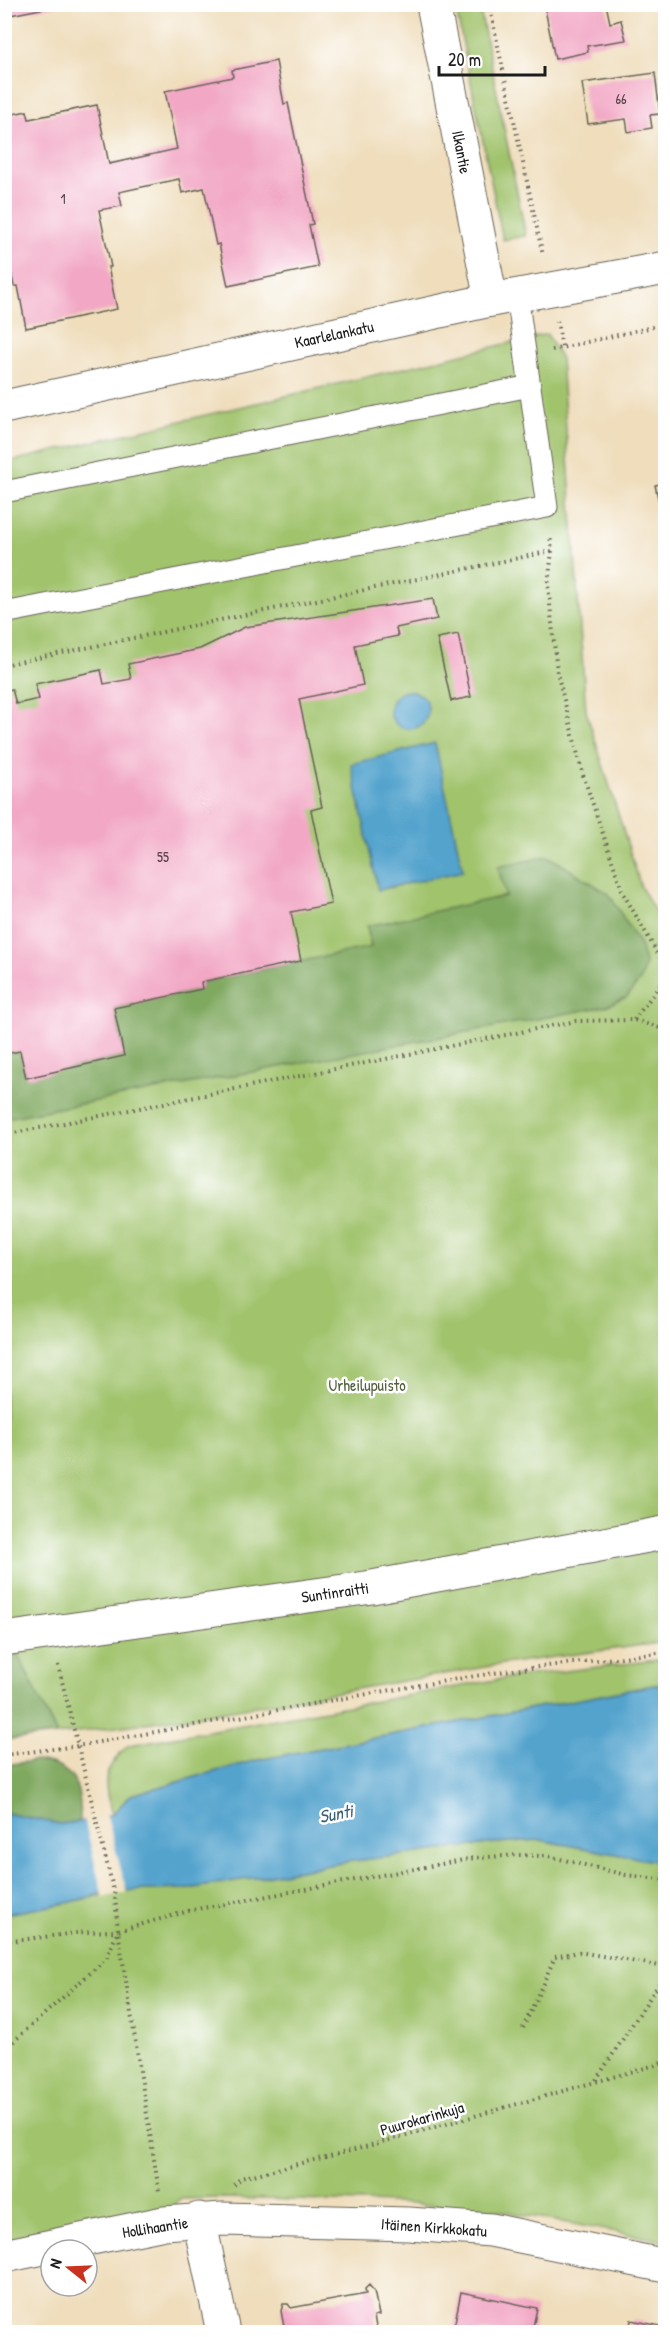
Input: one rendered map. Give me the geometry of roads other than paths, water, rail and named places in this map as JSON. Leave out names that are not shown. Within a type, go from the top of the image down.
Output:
[{"type":"street","name":"Ilkantie","points":[[433,4],[504,297]]},
{"type":"street","name":"Kaarlelankatu","points":[[4,407],[504,297],[666,268]]},
{"type":"street","name":"Suntinraitti","points":[[4,1638],[372,1587],[664,1533]]},
{"type":"street","name":"Hollihaantie","points":[[4,2256],[164,2223],[199,2219]]},
{"type":"street","name":"Itäinen Kirkkokatu","points":[[199,2219],[409,2224],[491,2230],[666,2266]]},
{"type":"street","points":[[199,2219],[223,2332]]},
{"type":"lane","points":[[4,613],[547,507],[530,386],[504,297]]},
{"type":"lane","points":[[4,492],[530,386]]},
{"type":"water","points":[[409,691],[423,696],[428,710],[423,724],[409,729],[395,724],[390,710],[395,696]]},
{"type":"water","points":[[435,743],[463,871],[378,890],[351,764]]},
{"type":"water","name":"Sunti","points":[[665,1683],[665,1863],[540,1840],[496,1843],[346,1862],[188,1889],[111,1891],[68,1903],[5,1914],[5,1813],[60,1824],[94,1820],[112,1814],[131,1795],[253,1761]]},
{"type":"park label","name":"Urheilupuisto","points":[[367,1385]]}]
